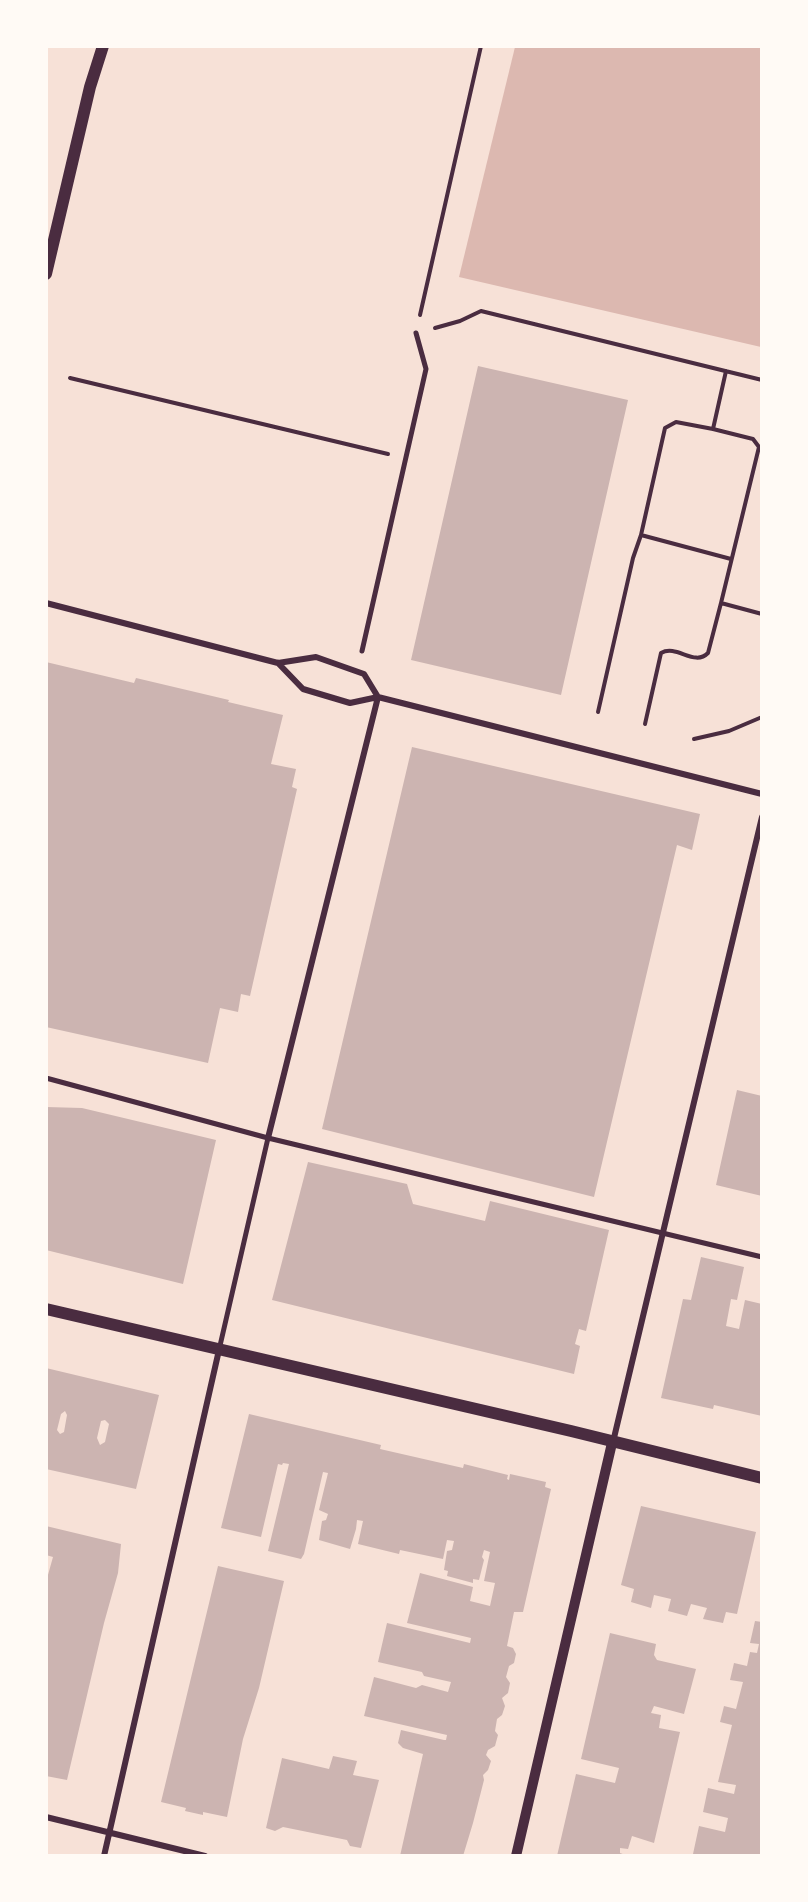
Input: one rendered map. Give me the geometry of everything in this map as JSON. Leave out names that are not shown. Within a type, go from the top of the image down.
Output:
[{"type":"main road","points":[[46,274],[90,87],[103,46]]},
{"type":"main road","points":[[46,1309],[571,1431],[612,1443],[762,1478]]},
{"type":"street","points":[[362,651],[426,369],[416,333]]},
{"type":"street","points":[[46,603],[278,663],[316,657],[364,674],[378,697],[268,1138],[104,1856]]},
{"type":"street","points":[[278,663],[303,688],[350,703],[378,697],[762,794]]},
{"type":"street","points":[[516,1856],[762,817]]},
{"type":"street","points":[[46,1078],[268,1138],[762,1257]]},
{"type":"street","points":[[46,1817],[205,1856]]},
{"type":"path","points":[[481,46],[416,333],[460,321],[481,311],[762,380]]},
{"type":"path","points":[[712,429],[726,371]]},
{"type":"path","points":[[70,378],[406,458]]},
{"type":"path","points":[[598,712],[665,428],[676,422],[753,439],[759,447],[708,653],[698,659],[669,651],[661,653],[645,724]]},
{"type":"path","points":[[641,536],[731,559]]},
{"type":"path","points":[[721,603],[762,614]]},
{"type":"path","points":[[694,739],[729,731],[762,717]]},
{"type":"shaded area","points":[[515,47],[761,47],[761,347],[459,277]]},
{"type":"building","points":[[478,366],[628,400],[561,695],[411,660]]},
{"type":"building","points":[[46,662],[134,683],[136,678],[283,715],[271,764],[296,769],[292,787],[297,789],[250,996],[241,994],[238,1012],[220,1008],[208,1063],[46,1027]]},
{"type":"building","points":[[412,747],[700,814],[692,850],[677,845],[594,1197],[322,1129]]},
{"type":"building","points":[[737,1090],[762,1096],[762,1196],[716,1185]]},
{"type":"building","points":[[46,1107],[82,1108],[216,1140],[183,1284],[46,1250]]},
{"type":"building","points":[[308,1162],[407,1184],[413,1204],[485,1221],[490,1201],[609,1230],[586,1331],[579,1329],[575,1344],[580,1346],[574,1374],[272,1300]]},
{"type":"building","points":[[701,1257],[744,1267],[737,1300],[731,1299],[726,1326],[739,1329],[745,1300],[762,1304],[762,1416],[714,1405],[713,1409],[661,1398],[683,1299],[691,1300]]},
{"type":"building","points":[[46,1368],[159,1395],[136,1489],[46,1469]],"holes":[[[65,1411],[67,1415],[64,1432],[60,1434],[57,1430],[61,1414]],[[105,1420],[109,1424],[105,1442],[100,1445],[97,1438],[101,1421]]]},
{"type":"building","points":[[249,1414],[381,1445],[380,1449],[463,1468],[464,1464],[508,1475],[509,1480],[510,1474],[546,1482],[545,1487],[551,1489],[523,1612],[514,1612],[507,1646],[513,1648],[516,1654],[506,1677],[510,1683],[508,1693],[502,1698],[505,1706],[502,1715],[497,1719],[495,1731],[498,1735],[495,1746],[488,1750],[486,1755],[491,1761],[488,1770],[483,1775],[484,1780],[463,1856],[400,1856],[423,1754],[403,1748],[398,1743],[401,1730],[444,1740],[447,1735],[364,1716],[374,1677],[416,1688],[422,1685],[448,1692],[451,1682],[424,1676],[422,1672],[378,1662],[387,1623],[470,1643],[471,1638],[407,1623],[420,1573],[473,1587],[470,1601],[490,1606],[495,1583],[484,1581],[490,1552],[484,1550],[479,1580],[473,1579],[473,1583],[447,1576],[448,1571],[444,1570],[447,1551],[452,1550],[454,1541],[447,1540],[443,1559],[400,1550],[399,1554],[358,1544],[363,1521],[357,1520],[350,1549],[319,1540],[322,1521],[326,1520],[328,1514],[319,1510],[328,1473],[323,1472],[301,1559],[268,1551],[289,1464],[283,1463],[278,1464],[261,1537],[221,1528]]},
{"type":"building","points":[[641,1506],[756,1532],[737,1614],[726,1612],[723,1623],[703,1619],[707,1608],[691,1604],[687,1616],[668,1611],[671,1599],[654,1595],[651,1608],[631,1602],[634,1589],[621,1585]]},
{"type":"building","points":[[46,1526],[121,1544],[118,1573],[67,1780],[46,1776],[46,1582],[53,1557],[46,1555]]},
{"type":"building","points":[[218,1566],[284,1581],[259,1688],[243,1739],[227,1817],[185,1811],[186,1808],[161,1802]]},
{"type":"building","points":[[755,1621],[762,1622],[762,1856],[701,1856],[693,1854],[699,1826],[725,1832],[728,1818],[703,1812],[708,1788],[734,1794],[736,1785],[718,1782],[732,1725],[720,1722],[724,1706],[736,1709],[743,1682],[730,1680],[734,1663],[747,1666],[750,1652],[757,1653],[759,1644],[750,1643]]},
{"type":"building","points":[[610,1633],[656,1644],[654,1655],[657,1660],[696,1669],[684,1714],[654,1706],[651,1713],[661,1715],[659,1728],[680,1732],[654,1843],[632,1836],[628,1849],[620,1848],[620,1853],[628,1856],[557,1856],[576,1774],[615,1783],[619,1768],[581,1759]]},
{"type":"building","points":[[333,1756],[357,1761],[353,1775],[379,1780],[361,1848],[350,1846],[347,1840],[283,1827],[275,1831],[266,1828],[282,1758],[329,1769]]}]
